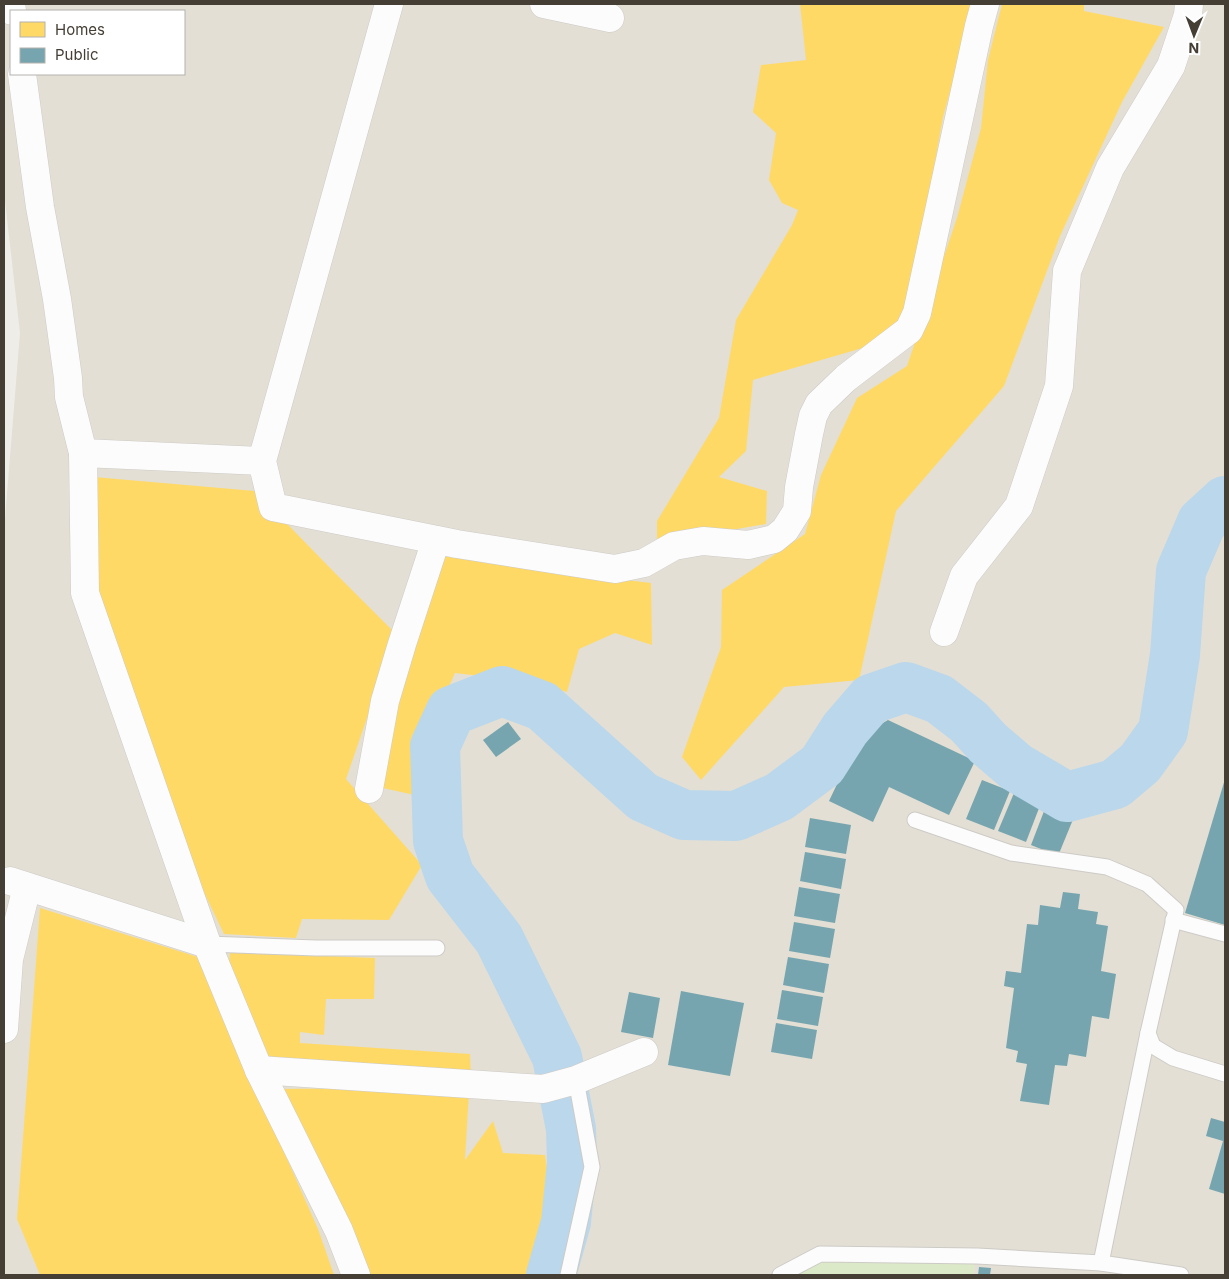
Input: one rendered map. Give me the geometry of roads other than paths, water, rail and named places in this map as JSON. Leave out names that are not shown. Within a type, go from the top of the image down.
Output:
[{"type":"street","points":[[389,4],[262,461],[274,506],[457,544],[615,569],[644,563],[674,546],[704,541],[748,545],[774,539],[785,530],[797,511],[799,487],[809,434],[813,416],[819,404],[846,378],[909,330],[917,313],[985,4]]},
{"type":"street","points":[[544,4],[610,18]]},
{"type":"street","points":[[944,632],[964,576],[1019,506],[1059,386],[1067,271],[1110,168],[1171,66],[1188,15],[1189,4]]},
{"type":"street","points":[[22,75],[40,207],[57,299],[69,396],[83,453],[85,593],[207,944],[259,1070],[339,1231],[356,1275]]},
{"type":"street","points":[[83,453],[262,461]]},
{"type":"street","points":[[369,789],[385,701],[436,540]]},
{"type":"street","points":[[4,1029],[9,959],[19,884],[207,944]]},
{"type":"street","points":[[259,1070],[543,1089],[576,1080],[644,1052]]},
{"type":"lane","points":[[915,820],[1011,853],[1107,867],[1147,884],[1176,910],[1148,1033],[1101,1263]]},
{"type":"lane","points":[[1173,920],[1225,934]]},
{"type":"lane","points":[[207,944],[437,948]]},
{"type":"lane","points":[[1148,1033],[1153,1046],[1173,1058],[1225,1074]]},
{"type":"lane","points":[[568,1275],[592,1167],[576,1080]]},
{"type":"lane","points":[[780,1275],[820,1254],[977,1256],[1101,1263],[1181,1275]]},
{"type":"waterway","points":[[551,1275],[566,1222],[572,1163],[571,1129],[557,1057],[499,939],[450,876],[438,841],[435,746],[451,711],[502,691],[542,706],[643,797],[684,815],[736,816],[779,797],[822,765],[845,729],[871,699],[906,687],[939,699],[969,722],[988,743],[1016,767],[1067,797],[1115,784],[1140,763],[1163,731],[1175,655],[1181,571],[1202,522],[1225,501]]}]
